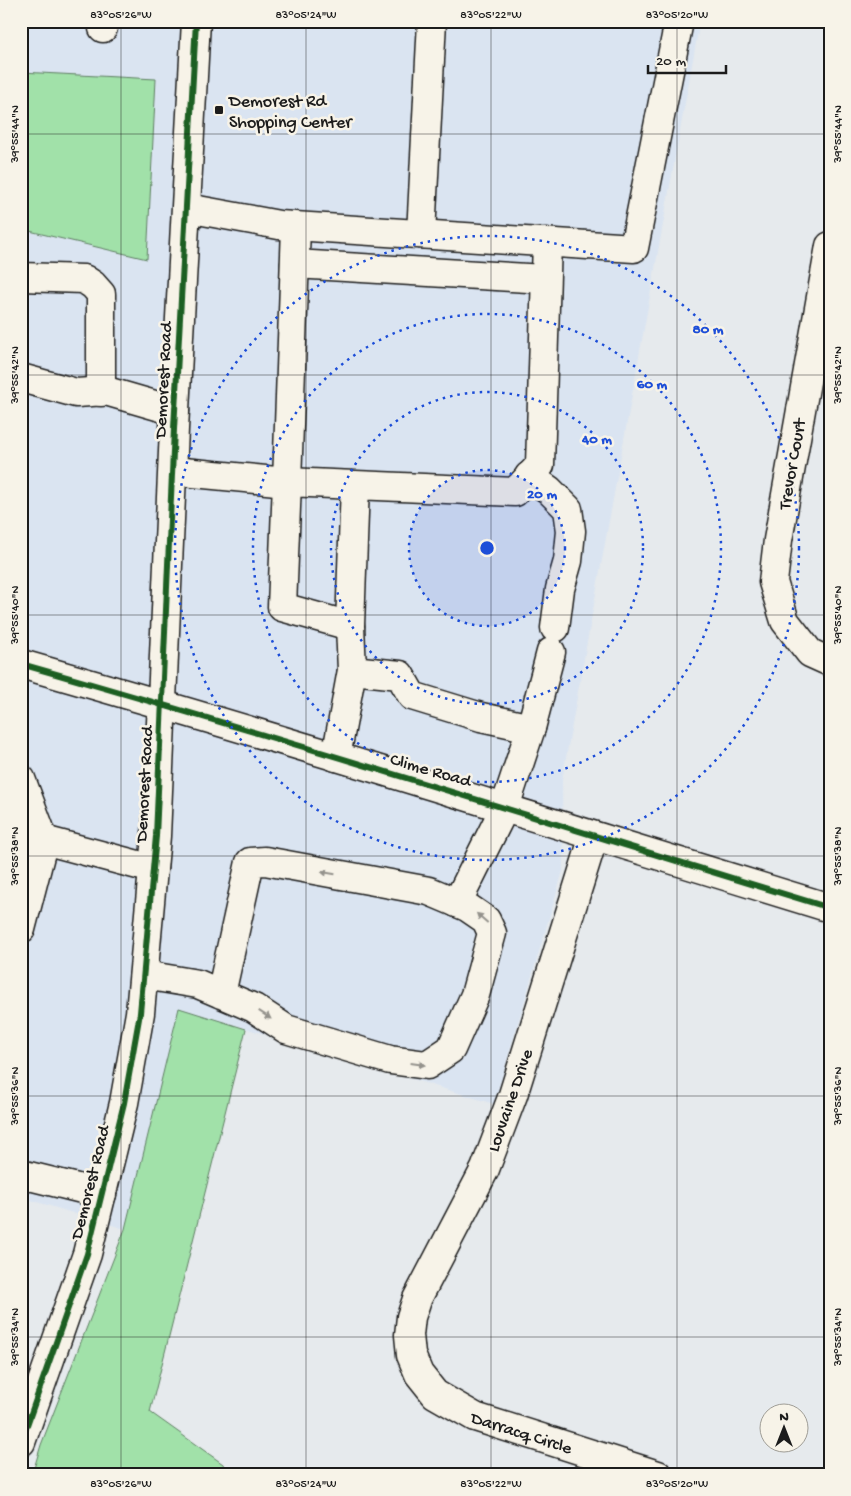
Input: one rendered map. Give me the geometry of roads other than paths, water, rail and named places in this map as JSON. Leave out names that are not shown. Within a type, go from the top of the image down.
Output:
[{"type":"street","name":"Demorest Road","points":[[22,1442],[87,1254],[124,1103],[140,1013],[153,868],[196,21]]},
{"type":"street","points":[[421,234],[432,21]]},
{"type":"street","points":[[187,208],[296,227],[634,248],[679,21]]},
{"type":"street","points":[[296,227],[282,607],[350,626]]},
{"type":"street","points":[[173,471],[287,482],[515,492],[540,465],[547,242]]},
{"type":"street","name":"Trevor Court","points":[[830,246],[778,540],[773,582],[785,621],[810,652],[830,662]]},
{"type":"street","points":[[295,264],[545,279]]},
{"type":"street","points":[[21,277],[84,279],[101,294],[101,392]]},
{"type":"street","points":[[21,378],[76,393],[106,391],[175,411]]},
{"type":"street","points":[[457,903],[505,807],[531,728],[553,640],[560,589],[568,561],[571,531],[568,509],[549,490],[529,476]]},
{"type":"street","points":[[336,757],[352,670],[350,626],[355,485]]},
{"type":"street","name":"Clime Road","points":[[21,664],[162,704],[505,807],[830,908]]},
{"type":"street","points":[[352,670],[400,675],[412,696],[481,717],[531,728]]},
{"type":"street","points":[[21,779],[33,837],[21,929]]},
{"type":"street","name":"Louvaine Drive","points":[[411,1355],[409,1335],[411,1317],[417,1299],[485,1169],[513,1095],[594,836]]},
{"type":"street","points":[[33,837],[153,868]]},
{"type":"street","points":[[144,975],[198,984],[221,994],[254,1008],[286,1029],[390,1060],[427,1066],[451,1050],[475,995],[492,933],[486,920],[457,903],[429,892],[265,861],[250,862],[221,994]]},
{"type":"street","points":[[21,1174],[102,1194]]},
{"type":"street","name":"Darracq Circle","points":[[411,1355],[419,1374],[435,1394],[475,1417],[658,1475]]},
{"type":"place","name":"Demorest Rd Shopping Center","points":[[219,110]]}]
